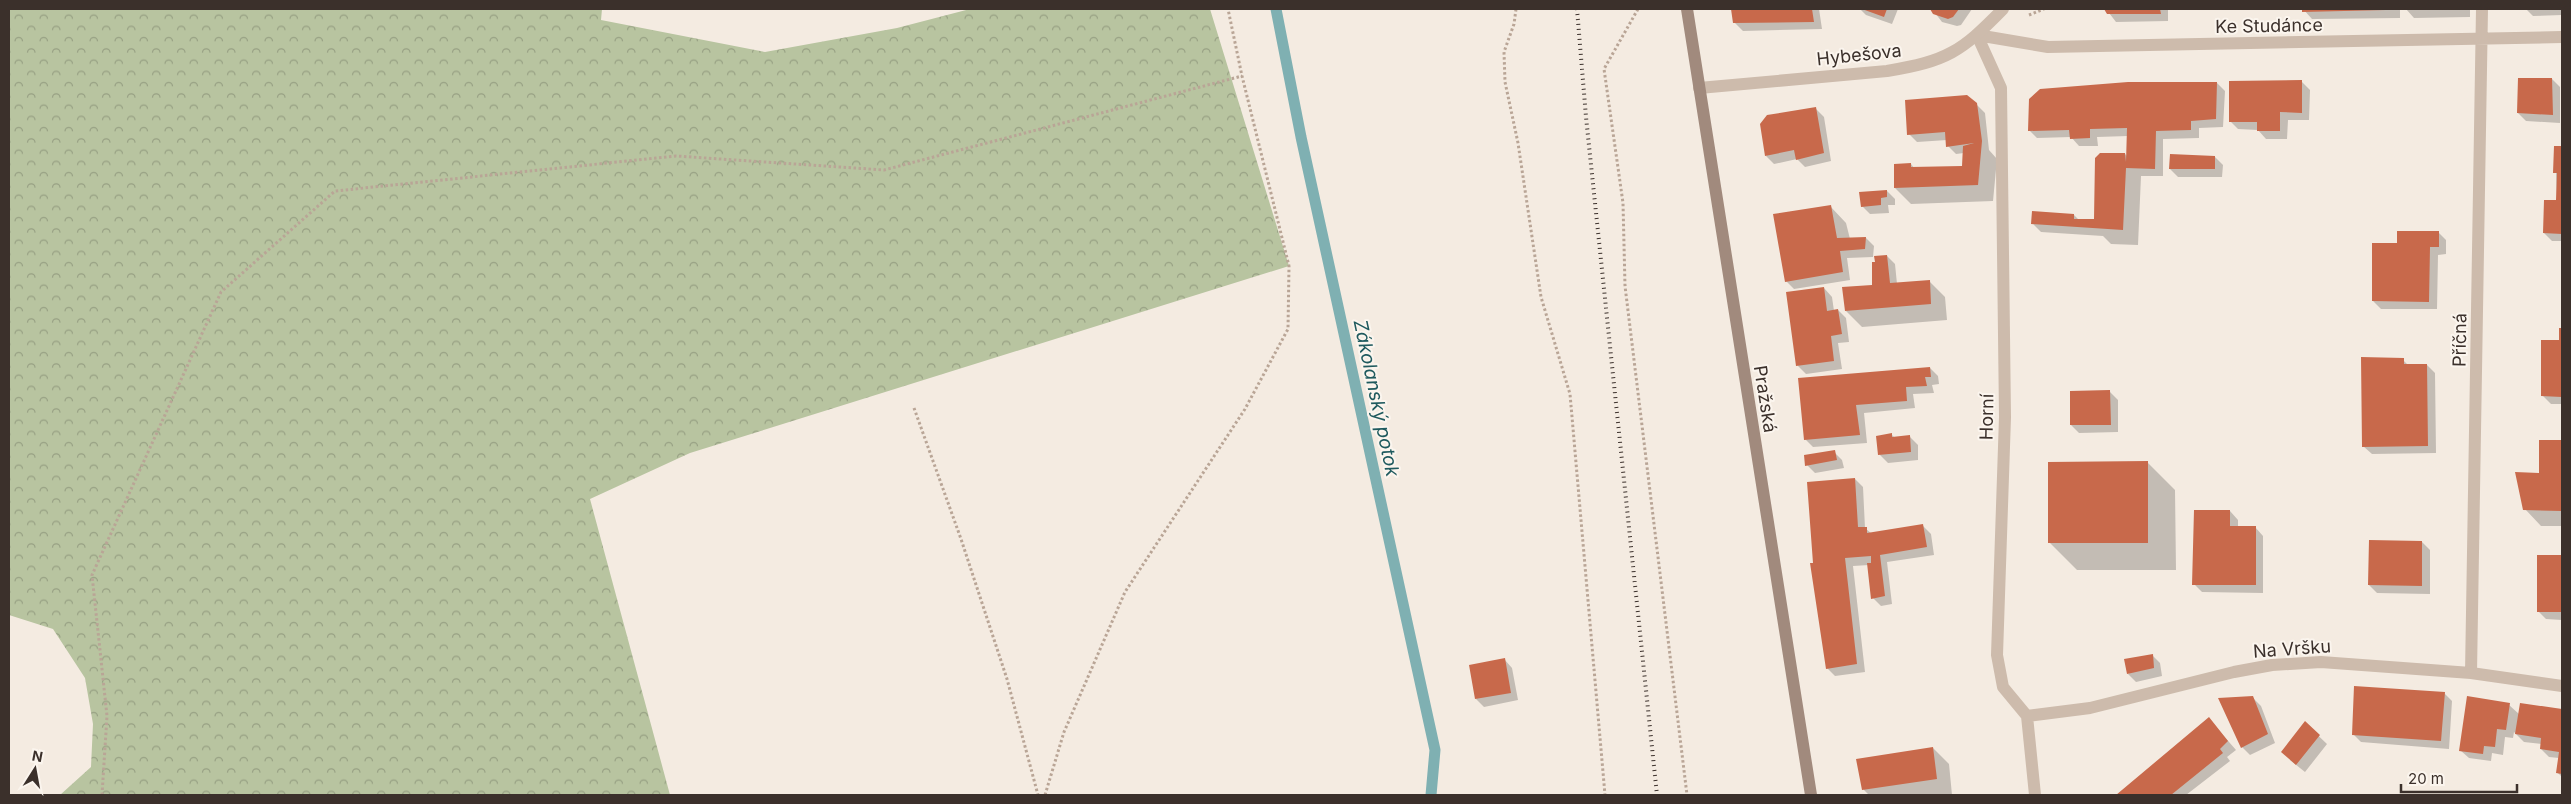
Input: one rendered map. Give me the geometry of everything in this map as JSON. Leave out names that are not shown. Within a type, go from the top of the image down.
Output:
[{"type":"main road","name":"Pražská","points":[[1687,9],[1811,795]]},
{"type":"street","name":"Hybešova","points":[[1699,88],[1887,71],[1916,66],[1942,58],[1965,46],[2003,9]]},
{"type":"street","name":"Příčná","points":[[2471,673],[2483,40],[2482,9]]},
{"type":"street","name":"Ke Studánce","points":[[1977,35],[2048,48],[2562,37]]},
{"type":"street","name":"Horní","points":[[1977,35],[2001,88],[2005,417],[1997,655],[2003,687],[2027,716]]},
{"type":"street","name":"Na Vršku","points":[[2027,716],[2090,708],[2234,672],[2272,665],[2321,662],[2471,673],[2562,686]]},
{"type":"street","points":[[2027,716],[2035,795]]},
{"type":"path","points":[[1045,795],[1064,732],[1125,592],[1246,409],[1288,329],[1289,266],[1242,76],[1228,9]]},
{"type":"path","points":[[1516,9],[1514,24],[1504,52],[1505,82],[1518,143],[1541,298],[1570,394],[1605,794]]},
{"type":"path","points":[[1638,9],[1604,69],[1623,203],[1624,286],[1687,795]]},
{"type":"path","points":[[102,795],[107,716],[92,575],[221,292],[335,192],[676,156],[884,170],[1242,76]]},
{"type":"path","points":[[914,408],[961,539],[1007,679],[1038,795]]},
{"type":"green space","points":[[9,9],[602,9],[601,20],[765,52],[897,28],[970,9],[1210,9],[1289,266],[690,453],[590,499],[670,795],[60,795],[91,767],[93,724],[85,678],[53,629],[9,615]]},
{"type":"building","points":[[1731,9],[1812,9],[1814,22],[1733,23]]},
{"type":"building","points":[[1862,9],[1887,9],[1884,17]]},
{"type":"building","points":[[1930,9],[1959,9],[1953,17],[1948,19],[1933,14]]},
{"type":"building","points":[[2104,9],[2160,9],[2161,14],[2107,14]]},
{"type":"building","points":[[2302,9],[2386,9],[2386,10],[2302,12]]},
{"type":"building","points":[[2518,78],[2552,78],[2553,115],[2517,113]]},
{"type":"building","points":[[2302,80],[2302,113],[2280,112],[2280,131],[2257,131],[2257,122],[2229,122],[2229,81]]},
{"type":"building","points":[[2128,82],[2217,82],[2216,119],[2191,121],[2191,130],[2156,131],[2155,169],[2126,168],[2123,230],[2031,224],[2032,211],[2074,214],[2074,219],[2094,219],[2095,158],[2100,153],[2125,153],[2126,162],[2127,128],[2090,129],[2090,138],[2070,139],[2069,130],[2028,131],[2029,99],[2040,89]]},
{"type":"building","points":[[1967,95],[1977,103],[1982,141],[1978,185],[1894,188],[1894,164],[1911,163],[1911,167],[1962,166],[1963,146],[1974,143],[1946,147],[1945,132],[1907,135],[1905,100]]},
{"type":"building","points":[[1816,107],[1824,153],[1796,160],[1794,150],[1765,156],[1760,124],[1767,115]]},
{"type":"building","points":[[2554,146],[2562,146],[2562,234],[2543,233],[2544,200],[2556,200],[2557,173],[2553,173]]},
{"type":"building","points":[[2170,154],[2215,156],[2215,169],[2169,169]]},
{"type":"building","points":[[1887,190],[1887,197],[1881,198],[1881,205],[1861,207],[1859,192]]},
{"type":"building","points":[[1831,205],[1837,238],[1866,237],[1865,249],[1840,251],[1843,272],[1785,282],[1773,214]]},
{"type":"building","points":[[2397,231],[2439,231],[2439,247],[2430,247],[2429,302],[2372,301],[2372,243],[2397,243]]},
{"type":"building","points":[[1887,255],[1890,283],[1930,280],[1931,304],[1845,311],[1842,287],[1872,285],[1872,262],[1875,262],[1874,256]]},
{"type":"building","points":[[1824,287],[1827,311],[1838,309],[1842,334],[1831,336],[1834,361],[1796,366],[1786,292]]},
{"type":"building","points":[[2559,328],[2562,328],[2562,397],[2541,396],[2541,340],[2559,340]]},
{"type":"building","points":[[2361,357],[2404,358],[2404,364],[2427,364],[2428,446],[2362,447]]},
{"type":"building","points":[[1930,367],[1931,377],[1925,377],[1927,386],[1906,387],[1907,401],[1856,405],[1860,435],[1804,440],[1798,378]]},
{"type":"building","points":[[2110,390],[2111,425],[2070,425],[2070,391]]},
{"type":"building","points":[[1892,433],[1892,437],[1910,435],[1911,452],[1878,455],[1876,436]]},
{"type":"building","points":[[2539,440],[2562,440],[2562,511],[2523,510],[2515,472],[2539,473]]},
{"type":"building","points":[[1835,450],[1837,460],[1805,466],[1804,455]]},
{"type":"building","points":[[2148,461],[2148,543],[2048,543],[2048,462]]},
{"type":"building","points":[[1855,478],[1858,527],[1867,527],[1867,533],[1923,524],[1927,547],[1880,555],[1885,596],[1871,599],[1867,563],[1871,563],[1871,556],[1845,558],[1857,664],[1826,669],[1810,563],[1813,563],[1807,482]]},
{"type":"building","points":[[2194,510],[2230,510],[2230,526],[2256,526],[2256,585],[2192,585]]},
{"type":"building","points":[[2369,540],[2422,541],[2422,586],[2368,585]]},
{"type":"building","points":[[2537,555],[2562,555],[2562,612],[2537,612]]},
{"type":"building","points":[[2153,654],[2154,668],[2127,674],[2124,659]]},
{"type":"building","points":[[1505,658],[1511,693],[1475,699],[1469,665]]},
{"type":"building","points":[[2354,686],[2445,692],[2441,741],[2352,735]]},
{"type":"building","points":[[2253,696],[2268,734],[2241,748],[2218,698]]},
{"type":"building","points":[[2467,696],[2510,703],[2506,730],[2497,729],[2495,747],[2484,746],[2483,754],[2459,751]]},
{"type":"building","points":[[2520,703],[2562,709],[2562,774],[2556,773],[2559,752],[2540,749],[2541,738],[2515,734]]},
{"type":"building","points":[[2209,717],[2228,741],[2220,749],[2223,753],[2171,795],[2116,795]]},
{"type":"building","points":[[2305,721],[2320,735],[2296,765],[2281,752]]},
{"type":"building","points":[[1933,747],[1937,779],[1862,790],[1856,759]]},
{"type":"waterway","name":"Zákolanský potok","points":[[1276,9],[1301,137],[1435,750],[1431,795]]},
{"type":"railway","points":[[1577,9],[1586,117],[1657,795]]}]
